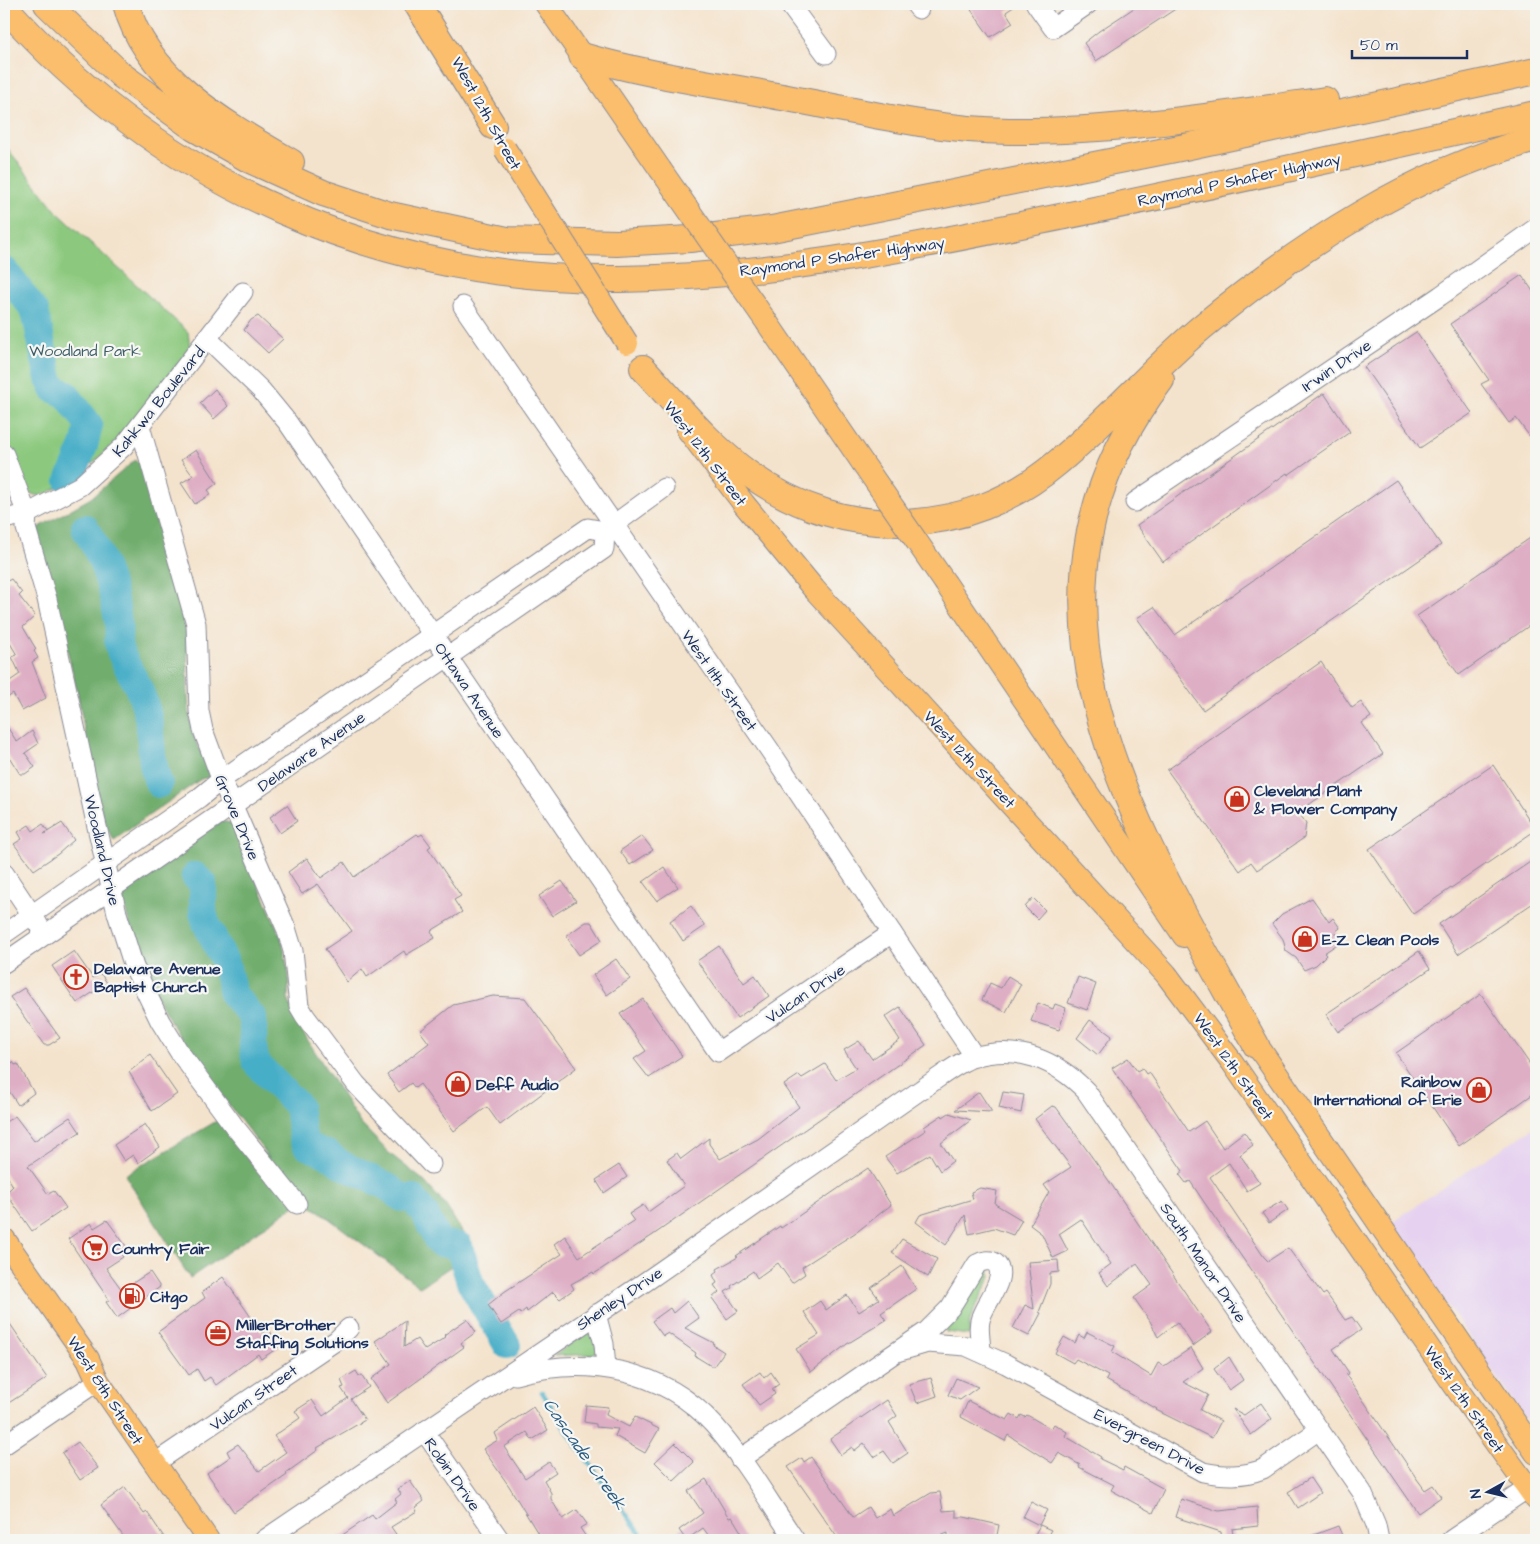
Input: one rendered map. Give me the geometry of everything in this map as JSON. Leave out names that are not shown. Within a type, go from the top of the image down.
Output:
[{"type":"highway","points":[[47,4],[121,75],[194,128],[250,160],[323,192],[382,212],[507,240],[617,243],[690,239],[772,229],[1185,146],[1536,71]]},
{"type":"highway","points":[[126,4],[136,32],[153,60],[183,89],[236,129],[292,163],[343,188],[468,232]]},
{"type":"highway","points":[[417,4],[492,126]]},
{"type":"highway","name":"Raymond P Shafer Highway","points":[[4,6],[58,62],[121,117],[180,157],[231,187],[326,229],[373,245],[480,268],[542,275],[618,279],[768,270],[839,259],[930,244],[1143,201],[1536,114]]},
{"type":"highway","points":[[582,56],[629,68],[885,117],[957,127],[1007,131],[1089,129],[1153,124],[1536,71]]},
{"type":"highway","points":[[643,368],[716,447],[751,476],[792,500],[839,517],[861,521],[906,524],[953,516],[1000,500],[1038,478],[1072,450],[1176,350],[1240,297],[1304,250],[1385,202],[1473,160],[1503,148],[1536,139]]},
{"type":"highway","points":[[1240,297],[1167,371],[1138,411],[1114,456],[1090,524],[1083,568],[1082,610],[1088,656],[1098,707],[1113,758],[1132,810],[1165,880],[1256,1045]]},
{"type":"main road","name":"West 12th Street","points":[[429,4],[505,149],[643,368],[713,465],[814,589],[1166,974],[1232,1062],[1450,1379],[1532,1494]]},
{"type":"main road","name":"West 12th Street","points":[[546,4],[1109,822],[1256,1045],[1536,1453]]},
{"type":"main road","name":"West 8th Street","points":[[4,1239],[88,1359],[98,1381],[208,1540]]},
{"type":"street","points":[[790,4],[826,54]]},
{"type":"street","points":[[1036,4],[1053,28],[1088,4]]},
{"type":"street","name":"Irwin Drive","points":[[1135,502],[1440,296],[1536,228]]},
{"type":"street","name":"Kahkwa Boulevard","points":[[4,519],[27,514],[80,486],[112,459],[140,426],[244,292]]},
{"type":"street","name":"West 11th Street","points":[[463,306],[609,528],[774,757],[975,1057]]},
{"type":"street","name":"Ottawa Avenue","points":[[208,339],[261,390],[288,423],[718,1052]]},
{"type":"street","name":"Grove Drive","points":[[140,426],[196,624],[199,646],[199,710],[203,730],[221,780],[286,928],[293,951],[299,1006],[330,1052],[356,1084],[431,1164]]},
{"type":"street","name":"Woodland Drive","points":[[4,454],[27,514],[26,528],[47,599],[111,888],[134,967],[160,1021],[234,1126],[297,1204]]},
{"type":"street","points":[[609,528],[664,488]]},
{"type":"street","name":"Delaware Avenue","points":[[4,934],[199,798],[221,780],[588,528],[609,528],[604,549],[4,963]]},
{"type":"street","points":[[4,873],[46,934]]},
{"type":"street","name":"Vulcan Drive","points":[[718,1052],[892,933]]},
{"type":"street","name":"South Manor Drive","points":[[975,1057],[1015,1053],[1044,1060],[1059,1067],[1086,1091],[1362,1492],[1376,1525],[1379,1540]]},
{"type":"street","name":"Shenley Drive","points":[[264,1540],[504,1378],[922,1089],[963,1062],[975,1057]]},
{"type":"street","name":"Evergreen Drive","points":[[740,1459],[897,1352],[943,1317],[977,1264],[990,1261],[998,1267],[1000,1277],[980,1317],[981,1352]]},
{"type":"street","points":[[596,1314],[604,1344],[606,1368]]},
{"type":"street","name":"Vulcan Street","points":[[155,1463],[336,1340],[349,1328]]},
{"type":"street","name":"Evergreen Drive","points":[[897,1352],[928,1343],[966,1346],[981,1352],[1203,1472],[1222,1475],[1252,1473],[1263,1468],[1320,1430]]},
{"type":"street","points":[[504,1378],[552,1367],[606,1368],[642,1377],[667,1387],[682,1397],[714,1425],[796,1540]]},
{"type":"street","points":[[4,1445],[98,1381]]},
{"type":"street","name":"Robin Drive","points":[[424,1432],[500,1540]]},
{"type":"street","points":[[1451,1540],[1532,1494]]},
{"type":"shaded area","points":[[4,473],[12,502],[4,508]]},
{"type":"shaded area","points":[[1536,1126],[1536,1434],[1391,1222]]},
{"type":"green space","name":"Woodland Park","points":[[4,144],[57,212],[188,332],[190,348],[130,426],[113,444],[76,476],[52,491],[41,495],[34,495],[28,490],[4,442]]},
{"type":"green space","points":[[135,460],[141,464],[183,618],[186,632],[190,720],[195,740],[208,766],[210,777],[201,779],[114,840],[102,813],[72,671],[36,529],[91,498]]},
{"type":"green space","points":[[220,822],[227,822],[233,825],[282,939],[289,975],[288,998],[295,1020],[360,1123],[389,1153],[423,1180],[446,1206],[474,1251],[420,1287],[319,1211],[306,1204],[297,1204],[190,1278],[125,1175],[220,1119],[269,1158],[197,1062],[159,1001],[142,962],[121,893]]},
{"type":"green space","points":[[989,1269],[991,1276],[970,1319],[969,1335],[946,1332],[946,1328]]},
{"type":"green space","points":[[589,1331],[594,1334],[597,1352],[593,1354],[554,1356]]},
{"type":"building","points":[[967,4],[1018,4],[1006,12],[1013,23],[990,37]]},
{"type":"building","points":[[1140,4],[1183,4],[1096,61],[1084,43]]},
{"type":"building","points":[[1522,275],[1536,296],[1536,445],[1516,418],[1509,423],[1481,384],[1489,380],[1450,324]]},
{"type":"building","points":[[258,316],[283,339],[268,353],[244,330],[251,320]]},
{"type":"building","points":[[1416,332],[1472,413],[1420,448],[1364,367]]},
{"type":"building","points":[[215,389],[228,406],[214,419],[200,403]]},
{"type":"building","points":[[1324,393],[1350,432],[1288,475],[1287,473],[1163,562],[1137,525]]},
{"type":"building","points":[[196,450],[217,483],[208,490],[211,494],[195,504],[181,483],[193,476],[181,460]]},
{"type":"building","points":[[1396,480],[1441,545],[1203,710],[1137,618],[1154,607],[1175,635]]},
{"type":"building","points":[[1536,534],[1536,621],[1459,675],[1417,616]]},
{"type":"building","points":[[11,579],[22,593],[19,596],[35,616],[23,627],[36,649],[34,651],[38,658],[32,662],[46,698],[22,711],[13,694],[4,700],[4,685],[20,674],[12,657],[17,655],[4,633],[4,583]]},
{"type":"building","points":[[1321,662],[1352,708],[1361,702],[1371,717],[1362,723],[1383,754],[1298,812],[1306,823],[1304,838],[1257,870],[1251,862],[1240,871],[1167,770]]},
{"type":"building","points":[[4,722],[17,742],[32,731],[36,739],[38,744],[25,753],[35,767],[25,774],[20,774],[4,749]]},
{"type":"building","points":[[1493,765],[1536,830],[1413,914],[1369,849]]},
{"type":"building","points":[[287,805],[297,821],[280,833],[270,817]]},
{"type":"building","points":[[62,823],[74,840],[58,854],[34,870],[14,844],[22,839],[18,832],[29,825],[33,831],[43,824],[48,831],[44,834]]},
{"type":"building","points":[[417,834],[419,836],[422,834],[431,846],[428,848],[461,896],[454,900],[462,912],[431,931],[435,938],[406,955],[404,951],[367,977],[362,969],[347,982],[325,949],[352,931],[318,884],[302,894],[288,872],[307,858],[321,878],[344,862],[354,877]]},
{"type":"building","points":[[642,836],[653,850],[630,865],[620,851]]},
{"type":"building","points":[[1536,858],[1536,901],[1458,954],[1439,924]]},
{"type":"building","points":[[664,867],[678,887],[657,901],[643,882]]},
{"type":"building","points":[[562,881],[576,901],[552,916],[539,896]]},
{"type":"building","points":[[1033,898],[1045,910],[1037,919],[1025,907]]},
{"type":"building","points":[[1312,898],[1329,922],[1333,918],[1340,928],[1335,932],[1342,941],[1324,953],[1326,955],[1316,965],[1304,970],[1296,958],[1286,951],[1283,939],[1272,924],[1282,914]]},
{"type":"building","points":[[691,906],[705,926],[683,941],[670,921]]},
{"type":"building","points":[[586,922],[591,922],[602,940],[579,955],[566,936]]},
{"type":"building","points":[[719,946],[744,983],[755,975],[769,996],[737,1018],[697,961]]},
{"type":"building","points":[[74,951],[93,978],[101,974],[107,983],[77,1003],[52,966]]},
{"type":"building","points":[[1419,951],[1430,969],[1338,1032],[1326,1014]]},
{"type":"building","points":[[616,959],[630,979],[607,995],[593,975]]},
{"type":"building","points":[[1008,976],[1021,984],[1006,1012],[982,1000],[990,983],[1001,988]]},
{"type":"building","points":[[1078,977],[1096,984],[1087,1010],[1068,1003]]},
{"type":"building","points":[[24,988],[60,1038],[49,1045],[44,1045],[10,997]]},
{"type":"building","points":[[1481,994],[1536,1073],[1536,1092],[1459,1146],[1396,1053]]},
{"type":"building","points":[[493,996],[525,998],[576,1068],[500,1125],[487,1107],[454,1131],[420,1084],[415,1088],[411,1083],[399,1092],[387,1075],[429,1043],[420,1031],[453,1005]]},
{"type":"building","points":[[643,999],[682,1056],[649,1078],[634,1059],[646,1051],[620,1014]]},
{"type":"building","points":[[1038,1003],[1053,1009],[1055,1004],[1066,1008],[1059,1030],[1031,1021]]},
{"type":"building","points":[[900,1007],[926,1045],[653,1235],[594,1274],[593,1272],[571,1284],[574,1289],[560,1299],[553,1292],[527,1312],[526,1309],[520,1314],[519,1312],[501,1324],[488,1305],[504,1292],[562,1254],[554,1244],[565,1236],[579,1257],[634,1221],[629,1214],[643,1205],[648,1212],[684,1186],[667,1160],[677,1153],[681,1159],[709,1138],[709,1144],[720,1159],[758,1139],[799,1107],[784,1085],[799,1075],[802,1078],[825,1064],[836,1080],[856,1068],[844,1050],[859,1041],[872,1059],[900,1040],[885,1017]]},
{"type":"building","points":[[1090,1020],[1112,1036],[1098,1055],[1077,1038]]},
{"type":"building","points":[[150,1055],[177,1094],[152,1111],[129,1072]]},
{"type":"building","points":[[1128,1058],[1137,1071],[1142,1068],[1146,1074],[1149,1072],[1189,1132],[1205,1121],[1223,1148],[1244,1132],[1253,1145],[1240,1155],[1260,1183],[1247,1191],[1229,1163],[1210,1177],[1264,1257],[1268,1261],[1288,1248],[1323,1295],[1326,1293],[1345,1320],[1352,1317],[1361,1330],[1333,1349],[1349,1373],[1346,1375],[1425,1490],[1433,1485],[1441,1497],[1418,1513],[1190,1181],[1186,1183],[1179,1174],[1183,1171],[1112,1068]]},
{"type":"building","points":[[13,1062],[15,1065],[18,1064],[34,1093],[18,1105],[4,1083],[4,1069]]},
{"type":"building","points":[[979,1092],[992,1112],[955,1110]]},
{"type":"building","points":[[1003,1092],[1024,1095],[1021,1113],[999,1108]]},
{"type":"building","points":[[1052,1106],[1056,1107],[1107,1178],[1212,1332],[1193,1346],[1177,1322],[1158,1337],[1150,1321],[1134,1298],[1152,1285],[1137,1264],[1108,1286],[1099,1273],[1111,1264],[1081,1219],[1059,1234],[1068,1251],[1053,1258],[1042,1234],[1030,1225],[1049,1192],[1044,1185],[1071,1167],[1035,1119]]},
{"type":"building","points":[[949,1113],[971,1120],[941,1143],[953,1161],[940,1171],[930,1154],[897,1173],[885,1157],[926,1130],[924,1127],[942,1115],[943,1117]]},
{"type":"building","points":[[15,1116],[34,1141],[70,1117],[80,1132],[28,1166],[48,1194],[54,1191],[66,1208],[32,1231],[6,1193],[13,1186],[4,1171],[4,1123]]},
{"type":"building","points":[[145,1124],[160,1147],[138,1163],[133,1155],[124,1161],[114,1145]]},
{"type":"building","points":[[619,1165],[627,1177],[604,1193],[596,1180]]},
{"type":"building","points":[[868,1168],[891,1205],[858,1231],[802,1267],[805,1274],[792,1283],[778,1263],[757,1278],[753,1271],[731,1286],[732,1288],[725,1292],[738,1311],[727,1319],[712,1298],[719,1292],[714,1285],[717,1283],[713,1275],[718,1271],[717,1269],[738,1257],[736,1256],[780,1226],[781,1228]]},
{"type":"building","points":[[980,1188],[997,1191],[995,1204],[1022,1220],[1013,1235],[994,1228],[969,1234],[965,1215],[946,1245],[916,1222],[920,1215],[973,1199],[971,1192]]},
{"type":"building","points":[[1282,1201],[1288,1210],[1269,1223],[1262,1213]]},
{"type":"building","points":[[107,1220],[129,1250],[122,1255],[123,1257],[106,1268],[122,1290],[150,1272],[160,1287],[117,1318],[106,1302],[109,1300],[68,1239],[91,1223],[94,1228]]},
{"type":"building","points":[[902,1239],[937,1259],[928,1277],[892,1253]]},
{"type":"building","points":[[1058,1260],[1059,1272],[1050,1273],[1050,1284],[1039,1312],[1041,1313],[1029,1336],[1013,1328],[1025,1305],[1034,1309],[1028,1262]]},
{"type":"building","points":[[902,1266],[916,1289],[881,1313],[886,1320],[847,1344],[811,1372],[796,1349],[819,1335],[804,1312],[820,1301],[826,1310],[847,1295],[859,1312],[879,1299],[871,1288]]},
{"type":"building","points":[[223,1277],[262,1333],[269,1329],[279,1347],[261,1359],[258,1354],[216,1385],[210,1377],[204,1381],[197,1369],[189,1375],[158,1332],[205,1298],[202,1292]]},
{"type":"building","points":[[687,1301],[699,1318],[685,1328],[714,1343],[713,1345],[724,1352],[713,1367],[695,1356],[696,1353],[668,1333],[663,1336],[652,1321],[670,1308],[673,1313]]},
{"type":"building","points":[[4,1315],[47,1378],[4,1406]]},
{"type":"building","points":[[467,1319],[476,1332],[461,1343],[464,1347],[387,1403],[371,1379],[391,1364],[375,1341],[405,1321],[404,1347],[417,1339],[425,1350],[446,1337],[444,1335]]},
{"type":"building","points":[[1087,1332],[1115,1346],[1112,1352],[1151,1376],[1158,1363],[1164,1366],[1191,1348],[1203,1368],[1183,1382],[1208,1395],[1200,1410],[1221,1421],[1212,1438],[1156,1410],[1106,1380],[1108,1376],[1076,1359],[1073,1363],[1055,1353],[1064,1337],[1075,1343],[1079,1335],[1084,1338]]},
{"type":"building","points":[[1229,1357],[1243,1380],[1229,1390],[1214,1369]]},
{"type":"building","points":[[356,1371],[369,1387],[351,1399],[365,1420],[317,1448],[318,1450],[286,1473],[287,1475],[234,1512],[207,1473],[230,1457],[227,1451],[238,1444],[259,1471],[286,1452],[274,1436],[300,1418],[295,1411],[312,1400],[323,1416],[348,1398],[341,1388],[344,1387],[341,1380]]},
{"type":"building","points":[[760,1372],[764,1378],[771,1372],[779,1384],[772,1389],[775,1394],[759,1405],[743,1384]]},
{"type":"building","points":[[931,1378],[937,1396],[917,1403],[909,1384]]},
{"type":"building","points":[[956,1378],[978,1387],[960,1400],[948,1395]]},
{"type":"building","points":[[887,1400],[897,1416],[889,1422],[908,1453],[893,1463],[884,1451],[874,1457],[864,1443],[854,1451],[852,1447],[841,1455],[830,1439]]},
{"type":"building","points":[[968,1401],[1007,1420],[1011,1414],[1019,1419],[1021,1415],[1025,1417],[1027,1415],[1051,1429],[1054,1424],[1067,1432],[1065,1436],[1101,1457],[1100,1459],[1123,1470],[1124,1467],[1164,1489],[1153,1513],[1111,1490],[1114,1485],[1079,1467],[1080,1465],[1059,1453],[1052,1463],[1008,1435],[1005,1441],[961,1417]]},
{"type":"building","points":[[1261,1403],[1272,1419],[1251,1435],[1233,1409],[1244,1415]]},
{"type":"building","points":[[586,1405],[608,1407],[606,1415],[629,1427],[635,1417],[659,1429],[645,1453],[615,1436],[618,1429],[596,1427],[596,1424],[584,1422]]},
{"type":"building","points":[[533,1407],[548,1430],[532,1440],[527,1432],[504,1447],[525,1478],[549,1462],[556,1472],[544,1480],[551,1493],[551,1499],[563,1519],[577,1510],[587,1524],[580,1528],[588,1540],[542,1540],[509,1486],[483,1449],[498,1440],[495,1433]]},
{"type":"building","points":[[78,1442],[98,1468],[80,1480],[62,1453]]},
{"type":"building","points":[[675,1443],[694,1462],[674,1481],[655,1462]]},
{"type":"building","points":[[811,1457],[853,1517],[868,1507],[875,1518],[890,1509],[893,1516],[931,1493],[940,1492],[943,1511],[956,1510],[956,1517],[999,1525],[996,1540],[982,1537],[948,1539],[948,1533],[930,1540],[839,1540],[788,1467],[802,1458],[804,1462]]},
{"type":"building","points":[[1310,1478],[1320,1493],[1298,1508],[1288,1492]]},
{"type":"building","points":[[706,1479],[729,1518],[732,1517],[746,1540],[712,1540],[703,1528],[686,1540],[679,1530],[703,1513],[688,1491]]},
{"type":"building","points":[[410,1481],[424,1501],[415,1508],[417,1511],[391,1527],[400,1540],[335,1540],[372,1515],[375,1519],[397,1502],[395,1499],[401,1494],[398,1489]]},
{"type":"building","points":[[125,1487],[144,1514],[147,1512],[166,1540],[126,1540],[101,1505]]},
{"type":"building","points":[[1181,1499],[1219,1511],[1257,1507],[1258,1526],[1232,1529],[1234,1540],[1222,1540],[1221,1532],[1175,1517]]},
{"type":"building","points":[[1031,1502],[1047,1510],[1039,1525],[1023,1517]]},
{"type":"building","points":[[1040,1525],[1051,1530],[1045,1540],[1032,1540]]},
{"type":"building","points":[[1338,1526],[1344,1540],[1303,1540],[1303,1539]]},
{"type":"waterway","name":"Cascade Creek","points":[[4,270],[35,311],[49,379],[54,389],[66,394],[89,425],[84,446],[69,481]]},
{"type":"waterway","name":"Cascade Creek","points":[[85,528],[102,561],[110,585],[118,621],[118,644],[120,651],[146,707],[154,768],[159,784]]},
{"type":"waterway","name":"Cascade Creek","points":[[195,876],[203,883],[203,912],[206,923],[226,964],[233,994],[253,1018],[253,1047],[256,1063],[298,1106],[302,1135],[307,1146],[329,1155],[341,1164],[388,1187],[402,1198],[413,1198],[426,1216],[439,1243],[459,1246],[470,1282],[507,1345]]},
{"type":"waterway","name":"Cascade Creek","points":[[542,1392],[575,1443],[645,1540]]},
{"type":"place","name":"Cleveland Plant & Flower Company","points":[[1237,799]]},
{"type":"place","name":"E-Z Clean Pools","points":[[1305,939]]},
{"type":"place","name":"Delaware Avenue Baptist Church","points":[[76,977]]},
{"type":"place","name":"Deff Audio","points":[[458,1084]]},
{"type":"place","name":"Rainbow International of Erie","points":[[1479,1090]]},
{"type":"place","name":"Country Fair","points":[[95,1248]]},
{"type":"place","name":"Citgo","points":[[132,1296]]},
{"type":"place","name":"MillerBrother Staffing Solutions","points":[[218,1333]]}]
